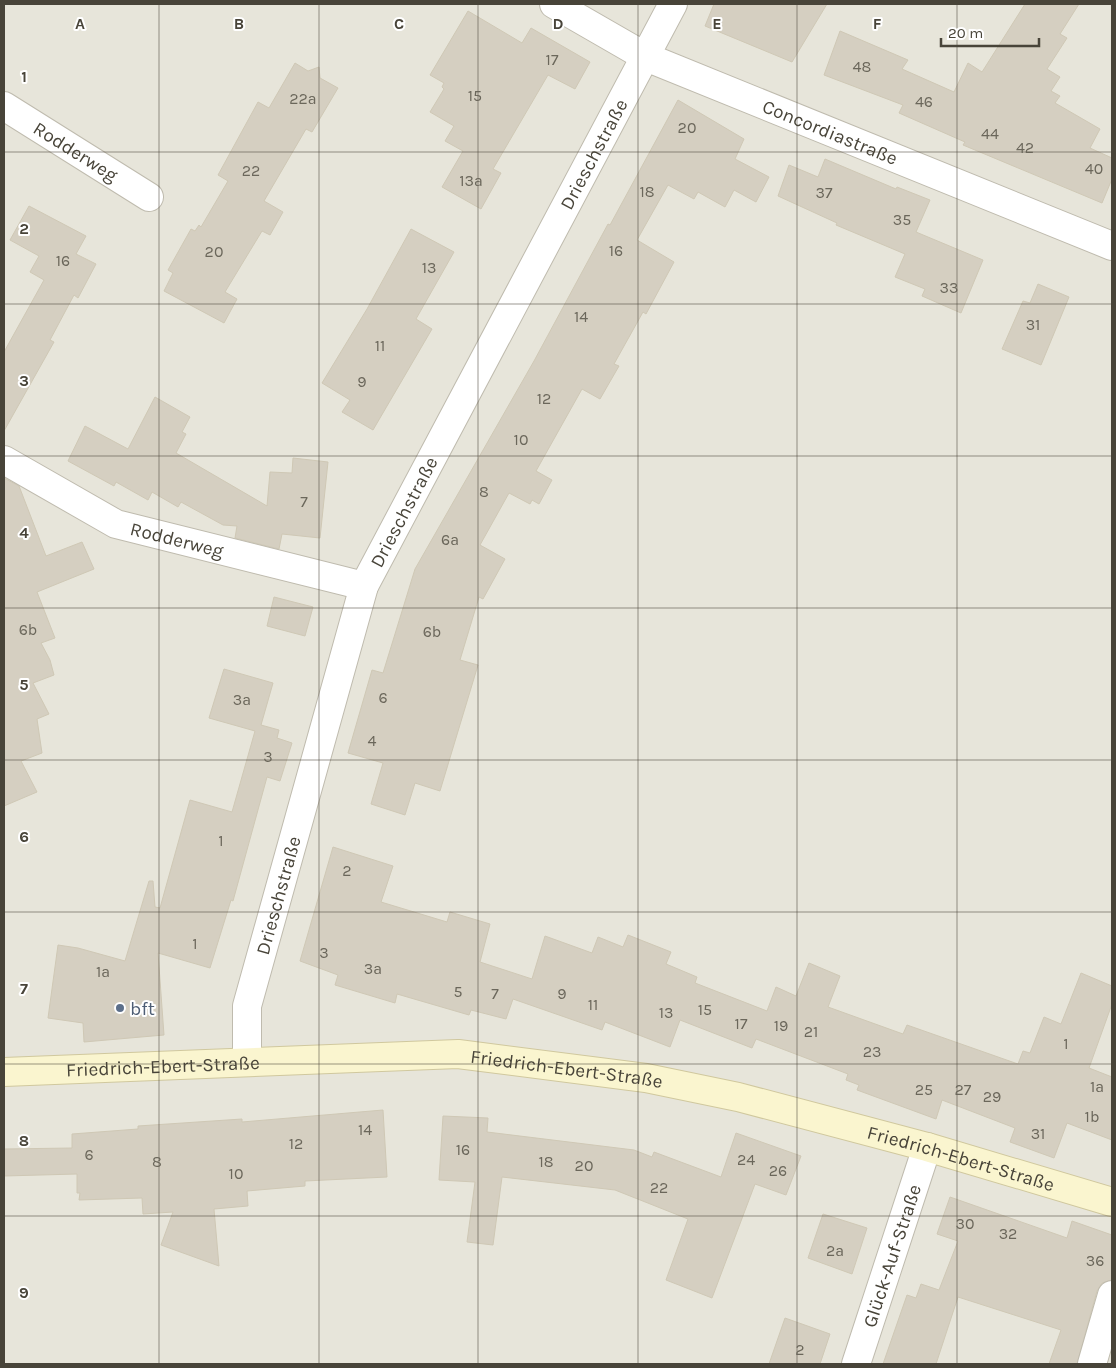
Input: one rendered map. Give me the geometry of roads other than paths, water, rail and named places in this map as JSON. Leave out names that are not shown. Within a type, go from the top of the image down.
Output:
[{"type":"main road","name":"Friedrich-Ebert-Straße","points":[[4,1072],[458,1054],[646,1078],[738,1098],[926,1147],[1112,1202]]},
{"type":"street","name":"Concordiastraße","points":[[554,4],[646,57],[1112,246]]},
{"type":"street","name":"Drieschstraße","points":[[246,1061],[247,1006],[364,586],[673,4]]},
{"type":"street","name":"Rodderweg","points":[[4,106],[149,196]]},
{"type":"street","name":"Rodderweg","points":[[4,460],[116,524],[364,586]]},
{"type":"street","name":"Glück-Auf-Straße","points":[[856,1364],[926,1147]]},
{"type":"street","points":[[1092,1364],[1112,1295]]},
{"type":"place","name":"bft","points":[[120,1008]]}]
